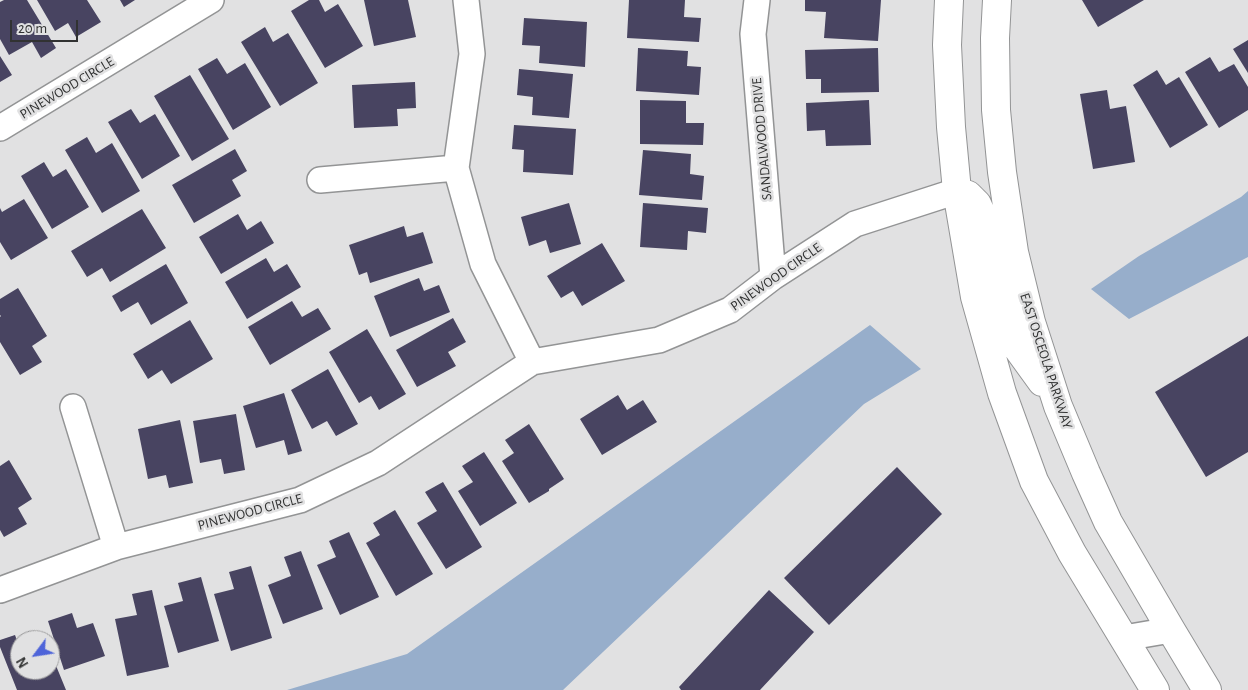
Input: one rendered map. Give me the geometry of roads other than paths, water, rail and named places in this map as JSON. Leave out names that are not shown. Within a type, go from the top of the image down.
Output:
[{"type":"main road","points":[[950,0],[947,44],[951,127],[957,191],[975,297],[1002,393],[1034,481],[1072,554],[1155,690]]},
{"type":"main road","name":"EAST OSCEOLA PARKWAY","points":[[997,0],[995,38],[996,110],[1002,172],[1014,252],[1031,322],[1058,406],[1108,522],[1207,690]]},
{"type":"main road","points":[[957,191],[968,195],[977,204],[986,224],[1013,342],[1058,406]]},
{"type":"street","name":"PINEWOOD CIRCLE","points":[[0,128],[211,0]]},
{"type":"street","points":[[466,0],[472,54],[456,168],[483,264],[532,362]]},
{"type":"street","name":"SANDALWOOD DRIVE","points":[[757,0],[753,34],[773,277]]},
{"type":"street","points":[[320,180],[456,168]]},
{"type":"street","name":"PINEWOOD CIRCLE","points":[[0,590],[116,547],[300,500],[378,463],[532,362],[659,340],[730,310],[773,277],[855,224],[957,191]]},
{"type":"street","points":[[73,407],[116,547]]},
{"type":"street","points":[[1124,638],[1171,630]]},
{"type":"water","points":[[1248,191],[1248,257],[1129,319],[1091,289],[1139,256],[1241,197]]},
{"type":"water","points":[[870,325],[921,369],[864,404],[563,690],[287,690],[407,654]]}]
